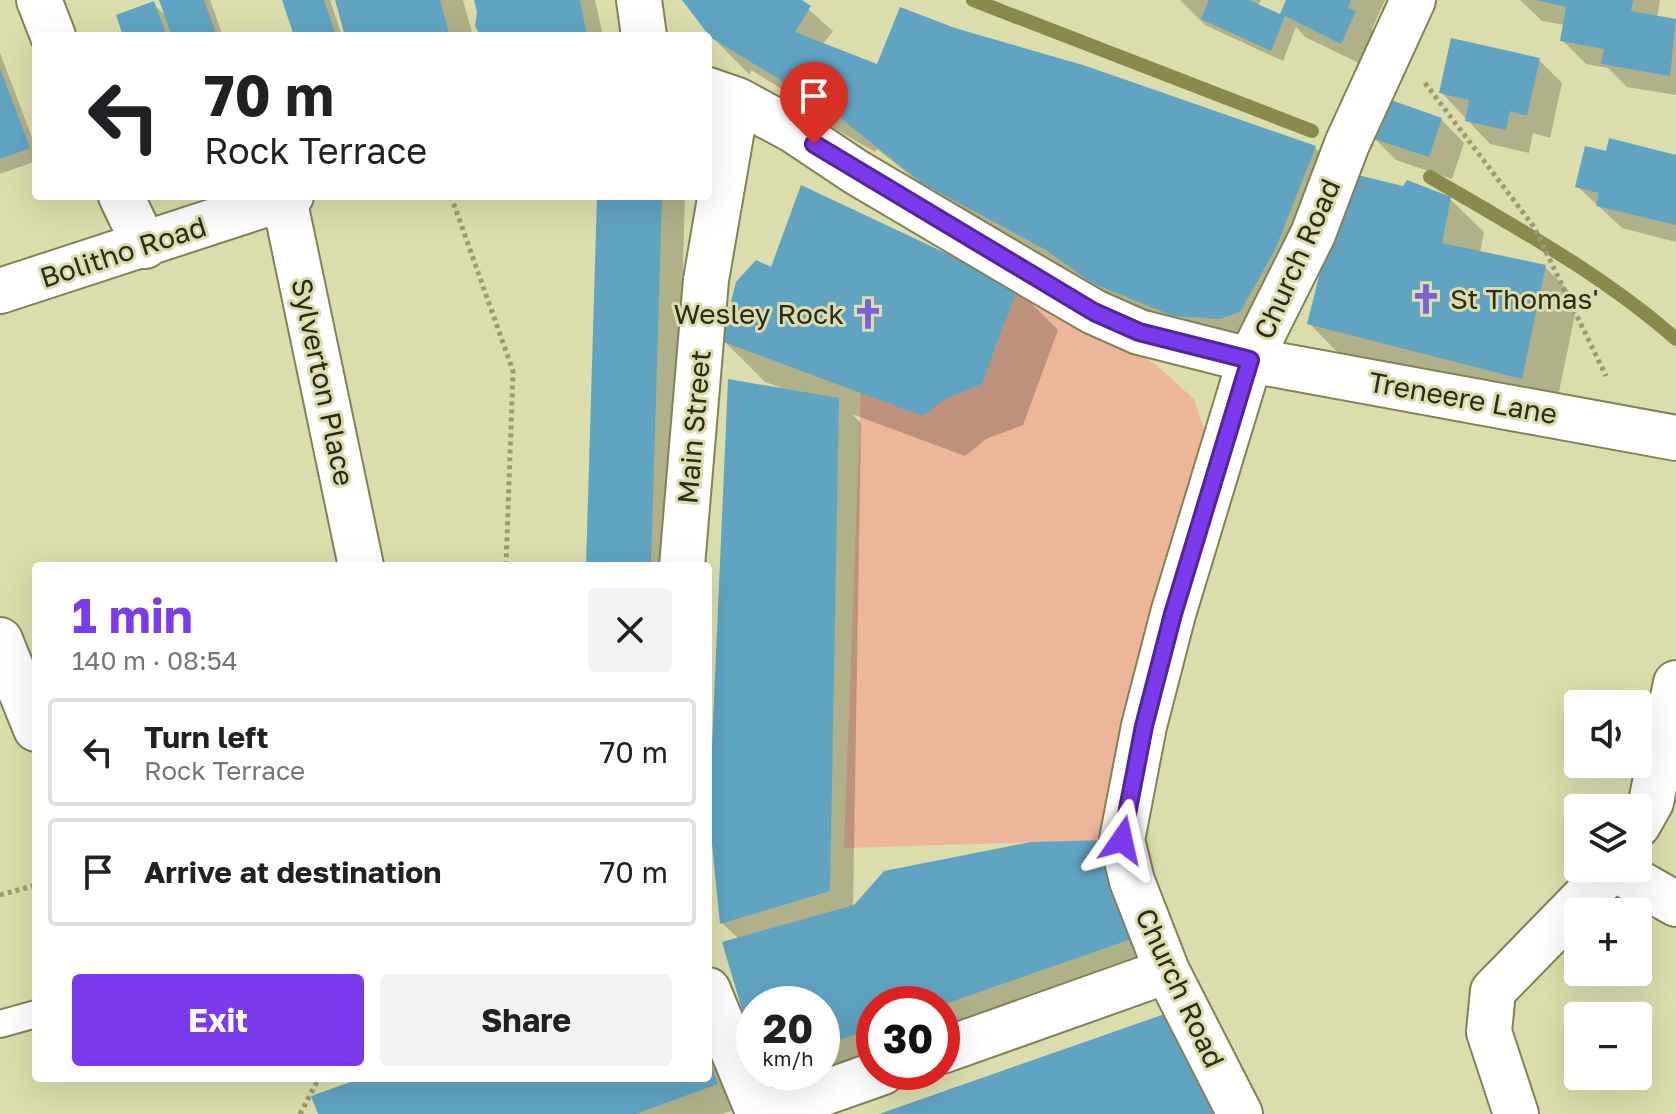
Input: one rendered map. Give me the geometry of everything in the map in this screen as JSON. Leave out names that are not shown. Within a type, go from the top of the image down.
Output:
[{"type":"street","points":[[39,0],[51,32]]},
{"type":"street","points":[[639,0],[643,32]]},
{"type":"street","name":"Church Road","points":[[1240,1114],[1167,971],[1132,881],[1122,840],[1144,726],[1173,614],[1250,360],[1313,234],[1413,0]]},
{"type":"street","name":"Treneere Lane","points":[[722,95],[1094,312],[1139,332],[1250,360],[1676,438]]},
{"type":"street","name":"Main Street","points":[[682,562],[722,95]]},
{"type":"street","points":[[123,200],[145,246]]},
{"type":"street","name":"Bolitho Road","points":[[0,291],[279,200]]},
{"type":"street","name":"Sylverton Place","points":[[289,200],[360,562]]},
{"type":"street","points":[[0,640],[32,719]]},
{"type":"street","points":[[1652,797],[1676,683]]},
{"type":"street","points":[[1516,1114],[1489,1032],[1493,991],[1599,882]]},
{"type":"street","points":[[1638,882],[1676,904]]},
{"type":"street","points":[[960,1045],[1167,971]]},
{"type":"street","points":[[712,999],[762,1114],[856,1081]]},
{"type":"lane","points":[[0,1024],[32,1015]]},
{"type":"path","points":[[1394,41],[1534,227],[1612,389]]},
{"type":"path","points":[[452,200],[513,371],[506,562]]},
{"type":"path","points":[[0,895],[32,886]]},
{"type":"path","points":[[300,1114],[317,1082]]},
{"type":"shaded area","points":[[1018,287],[1123,342],[1156,365],[1194,399],[1206,435],[1109,840],[844,848],[861,393],[945,399],[982,384]]},
{"type":"building","points":[[159,0],[204,0],[216,32],[171,32]]},
{"type":"building","points":[[282,0],[324,0],[335,32],[293,32]]},
{"type":"building","points":[[335,0],[440,0],[449,32],[344,32]]},
{"type":"building","points":[[474,0],[580,0],[586,32],[479,32],[475,26],[477,12]]},
{"type":"building","points":[[682,0],[802,0],[811,6],[795,32],[877,64],[900,7],[955,28],[1086,66],[1316,146],[1275,250],[1240,312],[1219,319],[1173,316],[1092,283],[1046,250],[922,183],[834,113],[712,38],[712,32],[706,32]]},
{"type":"building","points":[[1209,0],[1249,0],[1280,14],[1286,0],[1351,0],[1348,8],[1356,11],[1341,44],[1285,16],[1271,51],[1201,19]]},
{"type":"building","points":[[1536,0],[1633,0],[1631,11],[1676,19],[1670,76],[1601,64],[1604,49],[1560,41],[1566,7]]},
{"type":"building","points":[[154,1],[166,32],[122,32],[116,15]]},
{"type":"building","points":[[1451,38],[1540,58],[1527,116],[1510,111],[1506,130],[1465,121],[1469,100],[1439,93]]},
{"type":"building","points":[[0,68],[30,148],[0,159]]},
{"type":"building","points":[[1385,98],[1442,118],[1429,157],[1371,138]]},
{"type":"building","points":[[1609,138],[1676,155],[1676,225],[1596,206],[1599,193],[1575,187],[1585,146],[1606,151]]},
{"type":"building","name":"St Thomas'","points":[[1345,172],[1403,186],[1407,180],[1451,197],[1442,243],[1546,265],[1522,379],[1307,324]]},
{"type":"building","name":"Wesley Rock","points":[[801,185],[1018,287],[982,384],[945,399],[923,416],[721,341],[736,282],[756,260],[771,267]]},
{"type":"building","points":[[597,200],[662,200],[651,562],[586,562]]},
{"type":"building","points":[[728,379],[839,398],[830,891],[720,924],[712,844],[712,745]]},
{"type":"building","points":[[1109,840],[1140,936],[960,999],[960,986],[856,986],[856,1034],[840,1040],[840,986],[736,986],[736,989],[722,942],[854,905],[884,871],[1031,842]]},
{"type":"building","points":[[1179,1009],[1225,1114],[879,1114],[948,1090],[960,1090],[960,1086]]},
{"type":"building","points":[[712,1067],[718,1084],[635,1114],[318,1114],[311,1096],[351,1082],[712,1082]]},
{"type":"waterway","points":[[973,0],[1312,131]]},
{"type":"waterway","points":[[1430,177],[1588,272],[1676,339]]},
{"type":"place","name":"St Thomas'","points":[[1426,299]]},
{"type":"place","name":"Wesley Rock","points":[[868,314]]},
{"type":"route","points":[[814,144],[856,172],[1094,312],[1139,332],[1250,360],[1173,614],[1144,726],[1122,840]]}]
